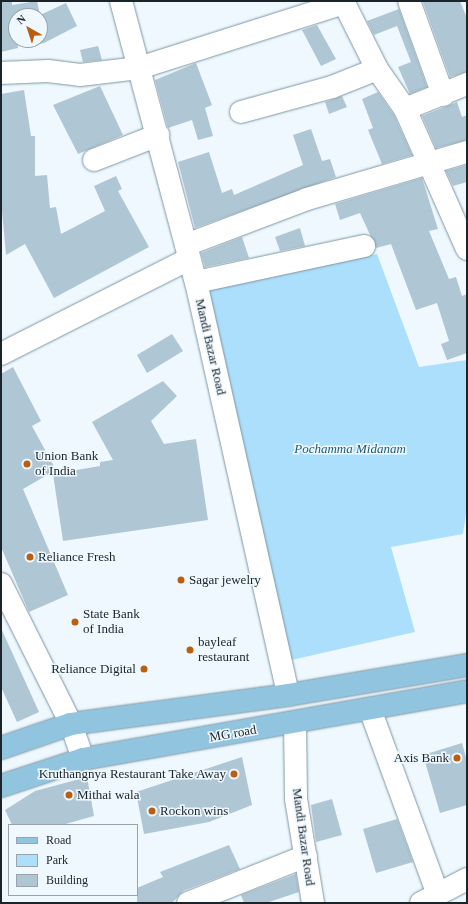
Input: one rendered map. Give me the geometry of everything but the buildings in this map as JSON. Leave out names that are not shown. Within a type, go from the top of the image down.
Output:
[{"type":"main road","points":[[1,748],[71,724],[288,695],[467,664]]},
{"type":"main road","name":"MG road","points":[[1,786],[83,759],[295,724],[467,691]]},
{"type":"street","name":"Mandi Bazar Road","points":[[121,1],[196,282],[288,695]]},
{"type":"street","points":[[409,1],[443,95]]},
{"type":"street","points":[[1,74],[48,71],[80,75],[139,68],[343,2],[377,69],[405,109],[467,248]]},
{"type":"street","points":[[241,112],[332,87],[377,69]]},
{"type":"street","points":[[405,109],[443,95],[467,84]]},
{"type":"street","points":[[94,160],[158,135]]},
{"type":"street","points":[[1,354],[188,252],[308,199],[467,152]]},
{"type":"street","points":[[196,282],[364,246]]},
{"type":"street","points":[[1,584],[71,724],[83,759]]},
{"type":"street","points":[[370,709],[429,899],[467,879]]},
{"type":"street","name":"Mandi Bazar Road","points":[[295,724],[296,799],[313,903]]},
{"type":"street","points":[[188,903],[306,856]]},
{"type":"green space","name":"Pochamma Midanam","points":[[377,254],[419,367],[467,360],[467,507],[463,534],[391,547],[415,632],[287,661],[206,282]]},
{"type":"place","name":"Union Bank of India","points":[[27,464]]},
{"type":"place","name":"Reliance Fresh","points":[[30,557]]},
{"type":"place","name":"Sagar jewelry","points":[[181,580]]},
{"type":"place","name":"State Bank of India","points":[[75,622]]},
{"type":"place","name":"bayleaf restaurant","points":[[190,650]]},
{"type":"place","name":"Reliance Digital","points":[[144,669]]},
{"type":"place","name":"Axis Bank","points":[[457,758]]},
{"type":"place","name":"Kruthangnya Restaurant Take Away","points":[[234,774]]},
{"type":"place","name":"Mithai wala","points":[[69,795]]},
{"type":"place","name":"Rockon wins","points":[[152,811]]}]
